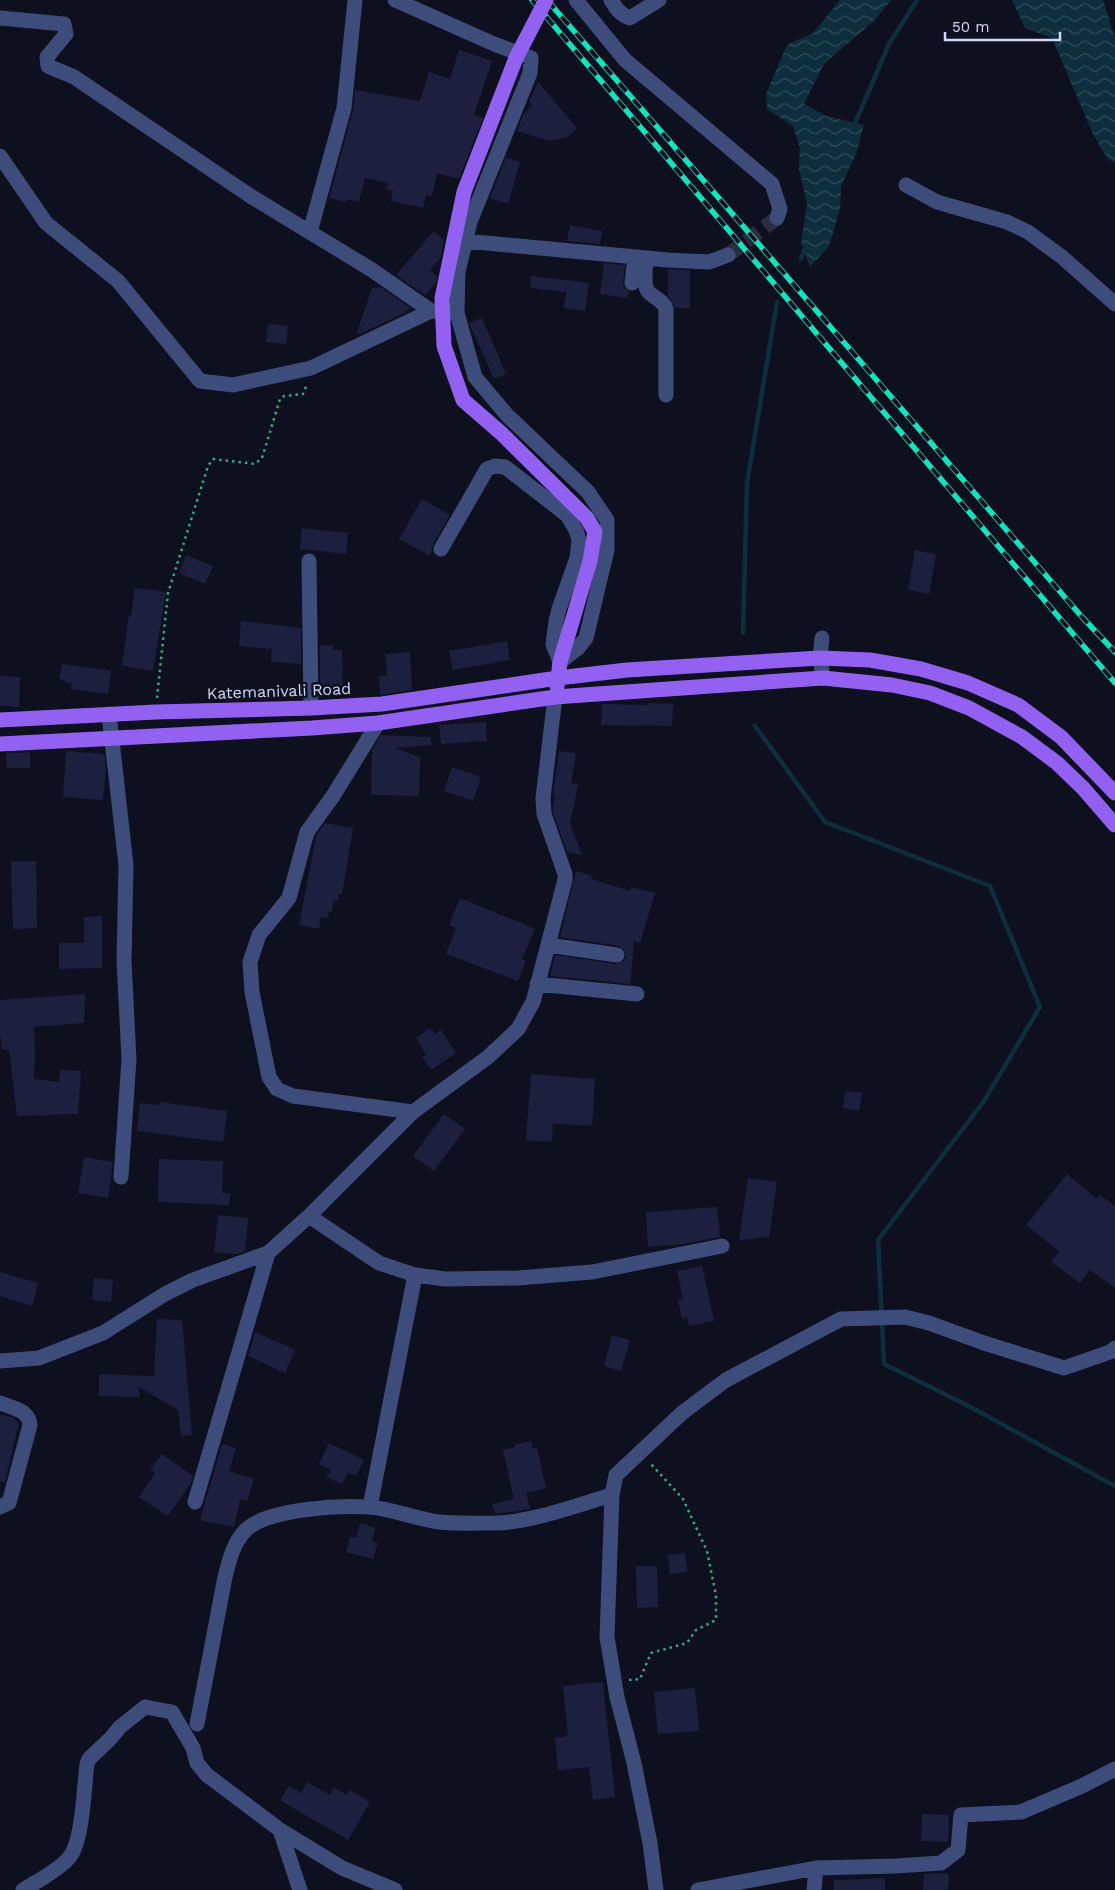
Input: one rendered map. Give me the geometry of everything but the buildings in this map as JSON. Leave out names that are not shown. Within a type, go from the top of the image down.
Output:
[{"type":"main road","points":[[546,0],[516,58],[464,192],[442,298],[442,317],[444,346],[463,400],[501,433],[587,518],[595,532],[590,561],[560,662],[555,697]]},
{"type":"main road","name":"Katemanivali Road","points":[[0,720],[382,704],[558,678],[627,670],[820,658],[870,660],[921,670],[968,683],[1018,705],[1062,737],[1115,793]]},
{"type":"main road","points":[[717,664],[720,685]]},
{"type":"main road","points":[[0,744],[378,723],[555,697],[822,678],[892,685],[930,693],[969,708],[1022,737],[1056,763],[1083,788],[1115,825]]},
{"type":"main road","points":[[1056,763],[1072,747]]},
{"type":"street","points":[[310,232],[344,108],[355,0]]},
{"type":"street","points":[[395,0],[530,58],[530,73],[470,222],[458,272],[457,313],[475,377],[507,415],[588,492],[607,520],[607,550],[586,638],[578,648],[560,662],[553,644],[559,609],[577,558],[579,540],[576,530],[568,515],[505,467],[495,466],[487,469],[441,549]]},
{"type":"street","points":[[576,0],[625,60],[772,184],[780,209],[777,218]]},
{"type":"street","points":[[611,0],[620,13],[630,18],[659,0]]},
{"type":"street","points":[[0,18],[64,24],[66,34],[47,57],[48,66],[74,77],[252,197],[372,270],[431,311]]},
{"type":"street","points":[[0,156],[46,223],[118,281],[200,381],[233,385],[311,368],[431,311],[457,313]]},
{"type":"street","points":[[906,186],[937,202],[1007,222],[1028,232],[1062,257],[1115,304]]},
{"type":"street","points":[[465,241],[709,262],[728,255]]},
{"type":"street","points":[[632,283],[641,257]]},
{"type":"street","points":[[641,257],[648,292],[664,303],[666,309],[666,395]]},
{"type":"street","points":[[308,561],[311,708]]},
{"type":"street","points":[[822,638],[820,658],[822,678]]},
{"type":"street","points":[[0,1361],[39,1358],[103,1333],[166,1294],[194,1280],[268,1253],[310,1216],[413,1112],[488,1057],[518,1029],[527,1015],[537,984],[565,880],[544,814],[543,798],[555,697]]},
{"type":"street","points":[[109,714],[126,866],[124,961],[130,1059],[121,1177]]},
{"type":"street","points":[[378,723],[333,796],[308,832],[289,898],[259,935],[250,962],[252,992],[269,1077],[277,1089],[293,1096],[413,1112]]},
{"type":"street","points":[[548,944],[617,955]]},
{"type":"street","points":[[537,984],[637,994]]},
{"type":"street","points":[[310,1216],[379,1263],[415,1275],[446,1279],[518,1278],[592,1272],[722,1246]]},
{"type":"street","points":[[195,1502],[268,1253]]},
{"type":"street","points":[[370,1507],[415,1275]]},
{"type":"street","points":[[656,1890],[650,1843],[634,1763],[617,1697],[607,1637],[612,1495],[616,1475],[682,1413],[726,1380],[841,1319],[905,1317],[929,1323],[984,1344],[1064,1368],[1110,1352],[1115,1348]]},
{"type":"street","points":[[0,1403],[26,1413],[30,1425],[9,1503],[0,1507]]},
{"type":"street","points":[[197,1724],[230,1557],[246,1529],[262,1519],[299,1510],[342,1506],[370,1507],[440,1522],[511,1522],[612,1495]]},
{"type":"street","points":[[23,1890],[70,1858],[75,1848],[80,1828],[86,1764],[120,1727],[145,1707],[172,1712],[193,1748],[197,1763],[207,1775],[280,1830],[342,1868],[396,1890]]},
{"type":"street","points":[[698,1890],[816,1868],[941,1863],[958,1850],[961,1815],[1020,1812],[1082,1786],[1115,1769]]},
{"type":"street","points":[[280,1830],[300,1890]]},
{"type":"street","points":[[814,1890],[816,1868]]},
{"type":"path","points":[[156,712],[168,593],[208,466],[213,459],[258,463],[262,458],[280,399],[284,396],[303,394],[306,390],[311,368]]},
{"type":"path","points":[[614,1682],[640,1679],[651,1653],[687,1643],[696,1630],[716,1620],[716,1595],[707,1551],[684,1499],[640,1453]]},
{"type":"water","points":[[840,0],[891,0],[875,20],[824,64],[804,104],[826,116],[864,125],[856,154],[841,186],[840,209],[829,246],[810,267],[801,242],[807,204],[799,169],[800,148],[793,126],[767,109],[766,94],[787,45],[813,33]]},
{"type":"water","points":[[1012,0],[1103,0],[1115,38],[1115,163],[1107,158],[1092,132],[1052,38],[1025,28]]},
{"type":"waterway","points":[[853,128],[889,44],[917,0]]},
{"type":"waterway","points":[[801,259],[806,246]]},
{"type":"waterway","points":[[743,633],[747,483],[777,302]]},
{"type":"waterway","points":[[755,726],[825,822],[990,886],[1040,1007],[984,1101],[878,1240],[884,1364],[965,1404],[1115,1486]]},
{"type":"tunnel","points":[[728,255],[777,218]]},
{"type":"railway","points":[[532,0],[1115,683]]},
{"type":"railway","points":[[547,0],[1082,617],[1115,652]]}]
